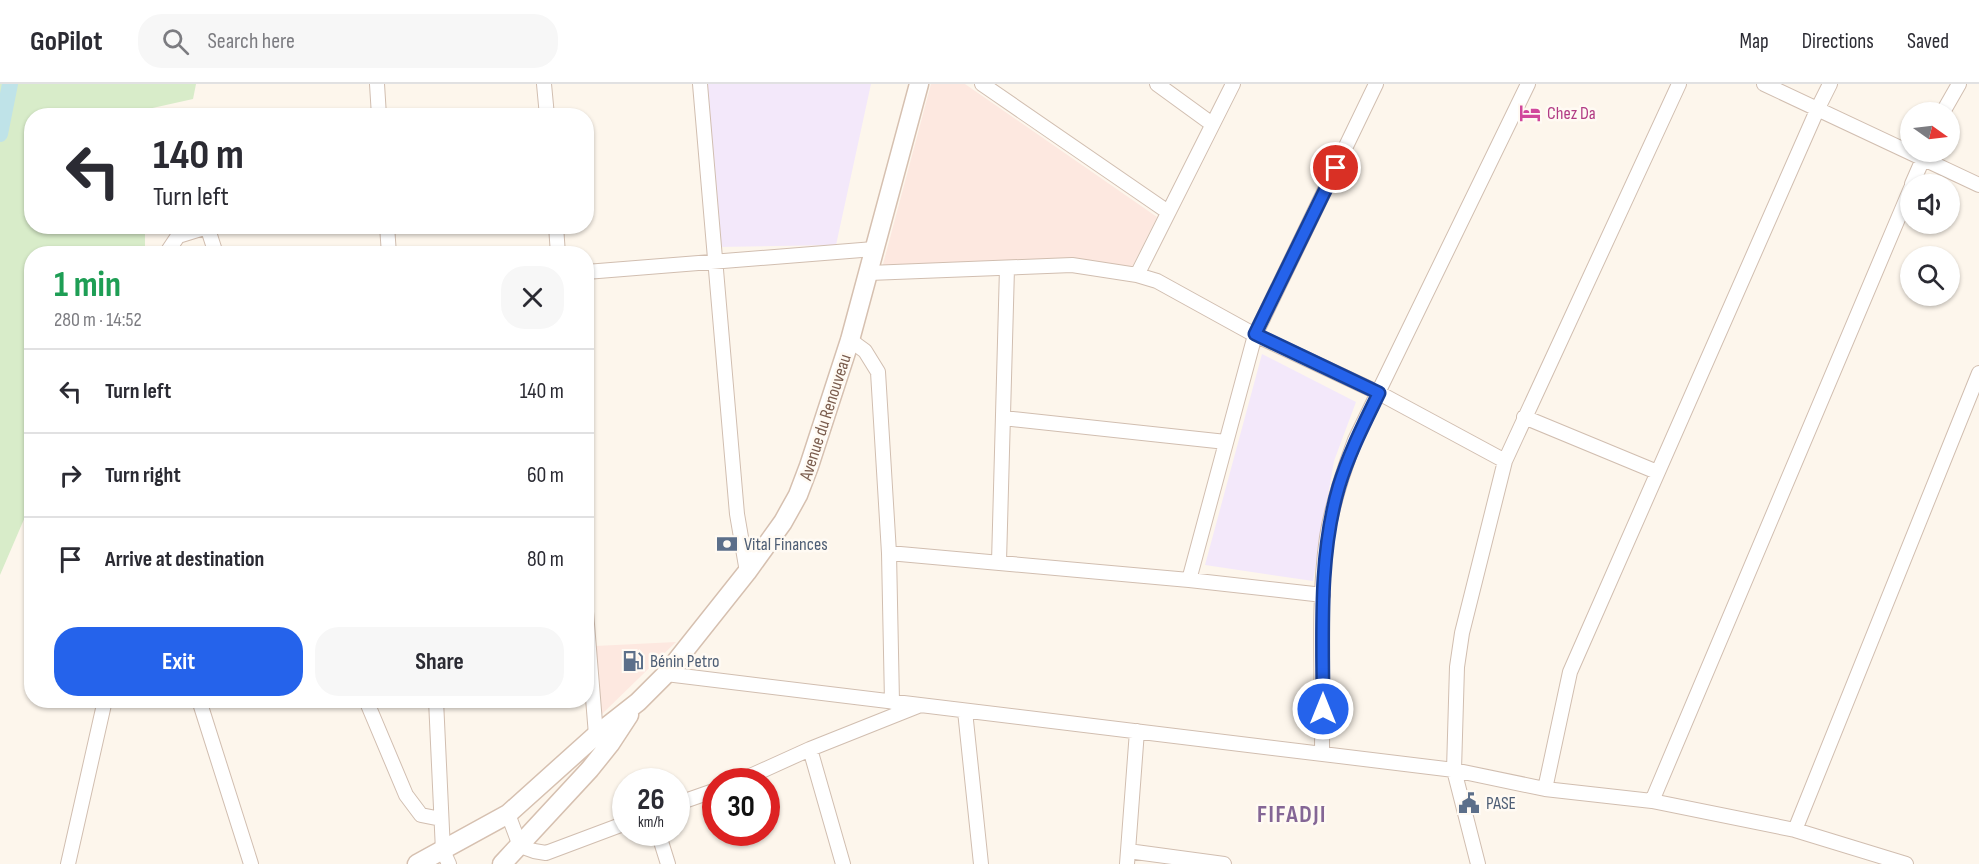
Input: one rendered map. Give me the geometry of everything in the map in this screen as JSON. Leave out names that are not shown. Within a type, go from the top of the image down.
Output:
[{"type":"main road","name":"Avenue du Renouveau","points":[[417,864],[446,857],[508,814],[596,735],[638,702],[666,674],[747,572],[783,522],[798,495],[850,340],[919,84]]},
{"type":"main road","name":"Avenue du Renouveau","points":[[502,864],[590,769],[638,702]]},
{"type":"street","points":[[377,84],[378,108]]},
{"type":"street","points":[[544,84],[546,108]]},
{"type":"street","points":[[700,84],[737,514],[747,572]]},
{"type":"street","points":[[981,84],[1168,212]]},
{"type":"street","points":[[1157,84],[1212,124]]},
{"type":"street","points":[[1137,275],[1233,84]]},
{"type":"street","points":[[1189,580],[1255,334],[1376,84]]},
{"type":"street","points":[[1322,754],[1323,595],[1327,538],[1339,486],[1355,440],[1528,84]]},
{"type":"street","points":[[1478,864],[1454,770],[1457,667],[1462,633],[1505,461],[1679,84]]},
{"type":"street","points":[[1764,84],[1900,144]]},
{"type":"street","points":[[1545,789],[1570,672],[1830,84]]},
{"type":"street","points":[[1949,102],[1959,84]]},
{"type":"street","points":[[1938,162],[1979,185]]},
{"type":"street","points":[[1652,801],[1900,214]]},
{"type":"street","points":[[171,246],[178,236],[184,234]]},
{"type":"street","points":[[594,271],[874,249]]},
{"type":"street","points":[[869,273],[1072,265],[1137,275],[1157,281],[1255,334],[1379,393],[1505,461]]},
{"type":"street","points":[[999,562],[1007,268]]},
{"type":"street","points":[[850,340],[865,351],[878,372],[889,553],[892,702]]},
{"type":"street","points":[[1795,830],[1979,373]]},
{"type":"street","points":[[1003,417],[1227,442]]},
{"type":"street","points":[[1524,417],[1657,472]]},
{"type":"street","points":[[889,553],[1189,580],[1323,595]]},
{"type":"street","points":[[666,674],[1454,770],[1545,789],[1652,801],[1795,830],[1906,864]]},
{"type":"street","points":[[768,768],[920,705]]},
{"type":"street","points":[[68,864],[103,708]]},
{"type":"street","points":[[202,708],[251,864]]},
{"type":"street","points":[[369,708],[398,780],[409,801],[421,814],[441,819]]},
{"type":"street","points":[[436,708],[441,819],[446,857]]},
{"type":"street","points":[[594,708],[596,735]]},
{"type":"street","points":[[966,711],[981,864]]},
{"type":"street","points":[[1137,731],[1127,857],[1215,863]]},
{"type":"street","points":[[810,749],[843,864]]},
{"type":"street","points":[[508,814],[520,846],[534,852],[546,853],[612,828]]},
{"type":"street","points":[[662,846],[668,864]]},
{"type":"shaded area","points":[[706,84],[871,84],[836,245],[717,247]]},
{"type":"shaded area","points":[[931,84],[965,84],[1157,217],[1130,271],[882,268]]},
{"type":"shaded area","points":[[1262,354],[1356,402],[1334,461],[1313,581],[1205,565]]},
{"type":"shaded area","points":[[676,642],[601,715],[595,646]]},
{"type":"green space","points":[[0,84],[196,84],[193,99],[152,108],[24,108],[24,234],[145,234],[145,246],[24,246],[24,519],[0,575]]},
{"type":"waterway","points":[[0,134],[10,84]]},
{"type":"place","name":"Chez Da","points":[[1530,113]]},
{"type":"place","name":"Vital Finances","points":[[727,544]]},
{"type":"place","name":"Bénin Petro","points":[[633,661]]},
{"type":"place","name":"PASE","points":[[1469,803]]},
{"type":"district","name":"FIFADJI","points":[[1292,814]]},
{"type":"route","points":[[1323,709],[1323,595],[1327,538],[1339,486],[1355,440],[1379,393],[1255,334],[1336,168]]}]
